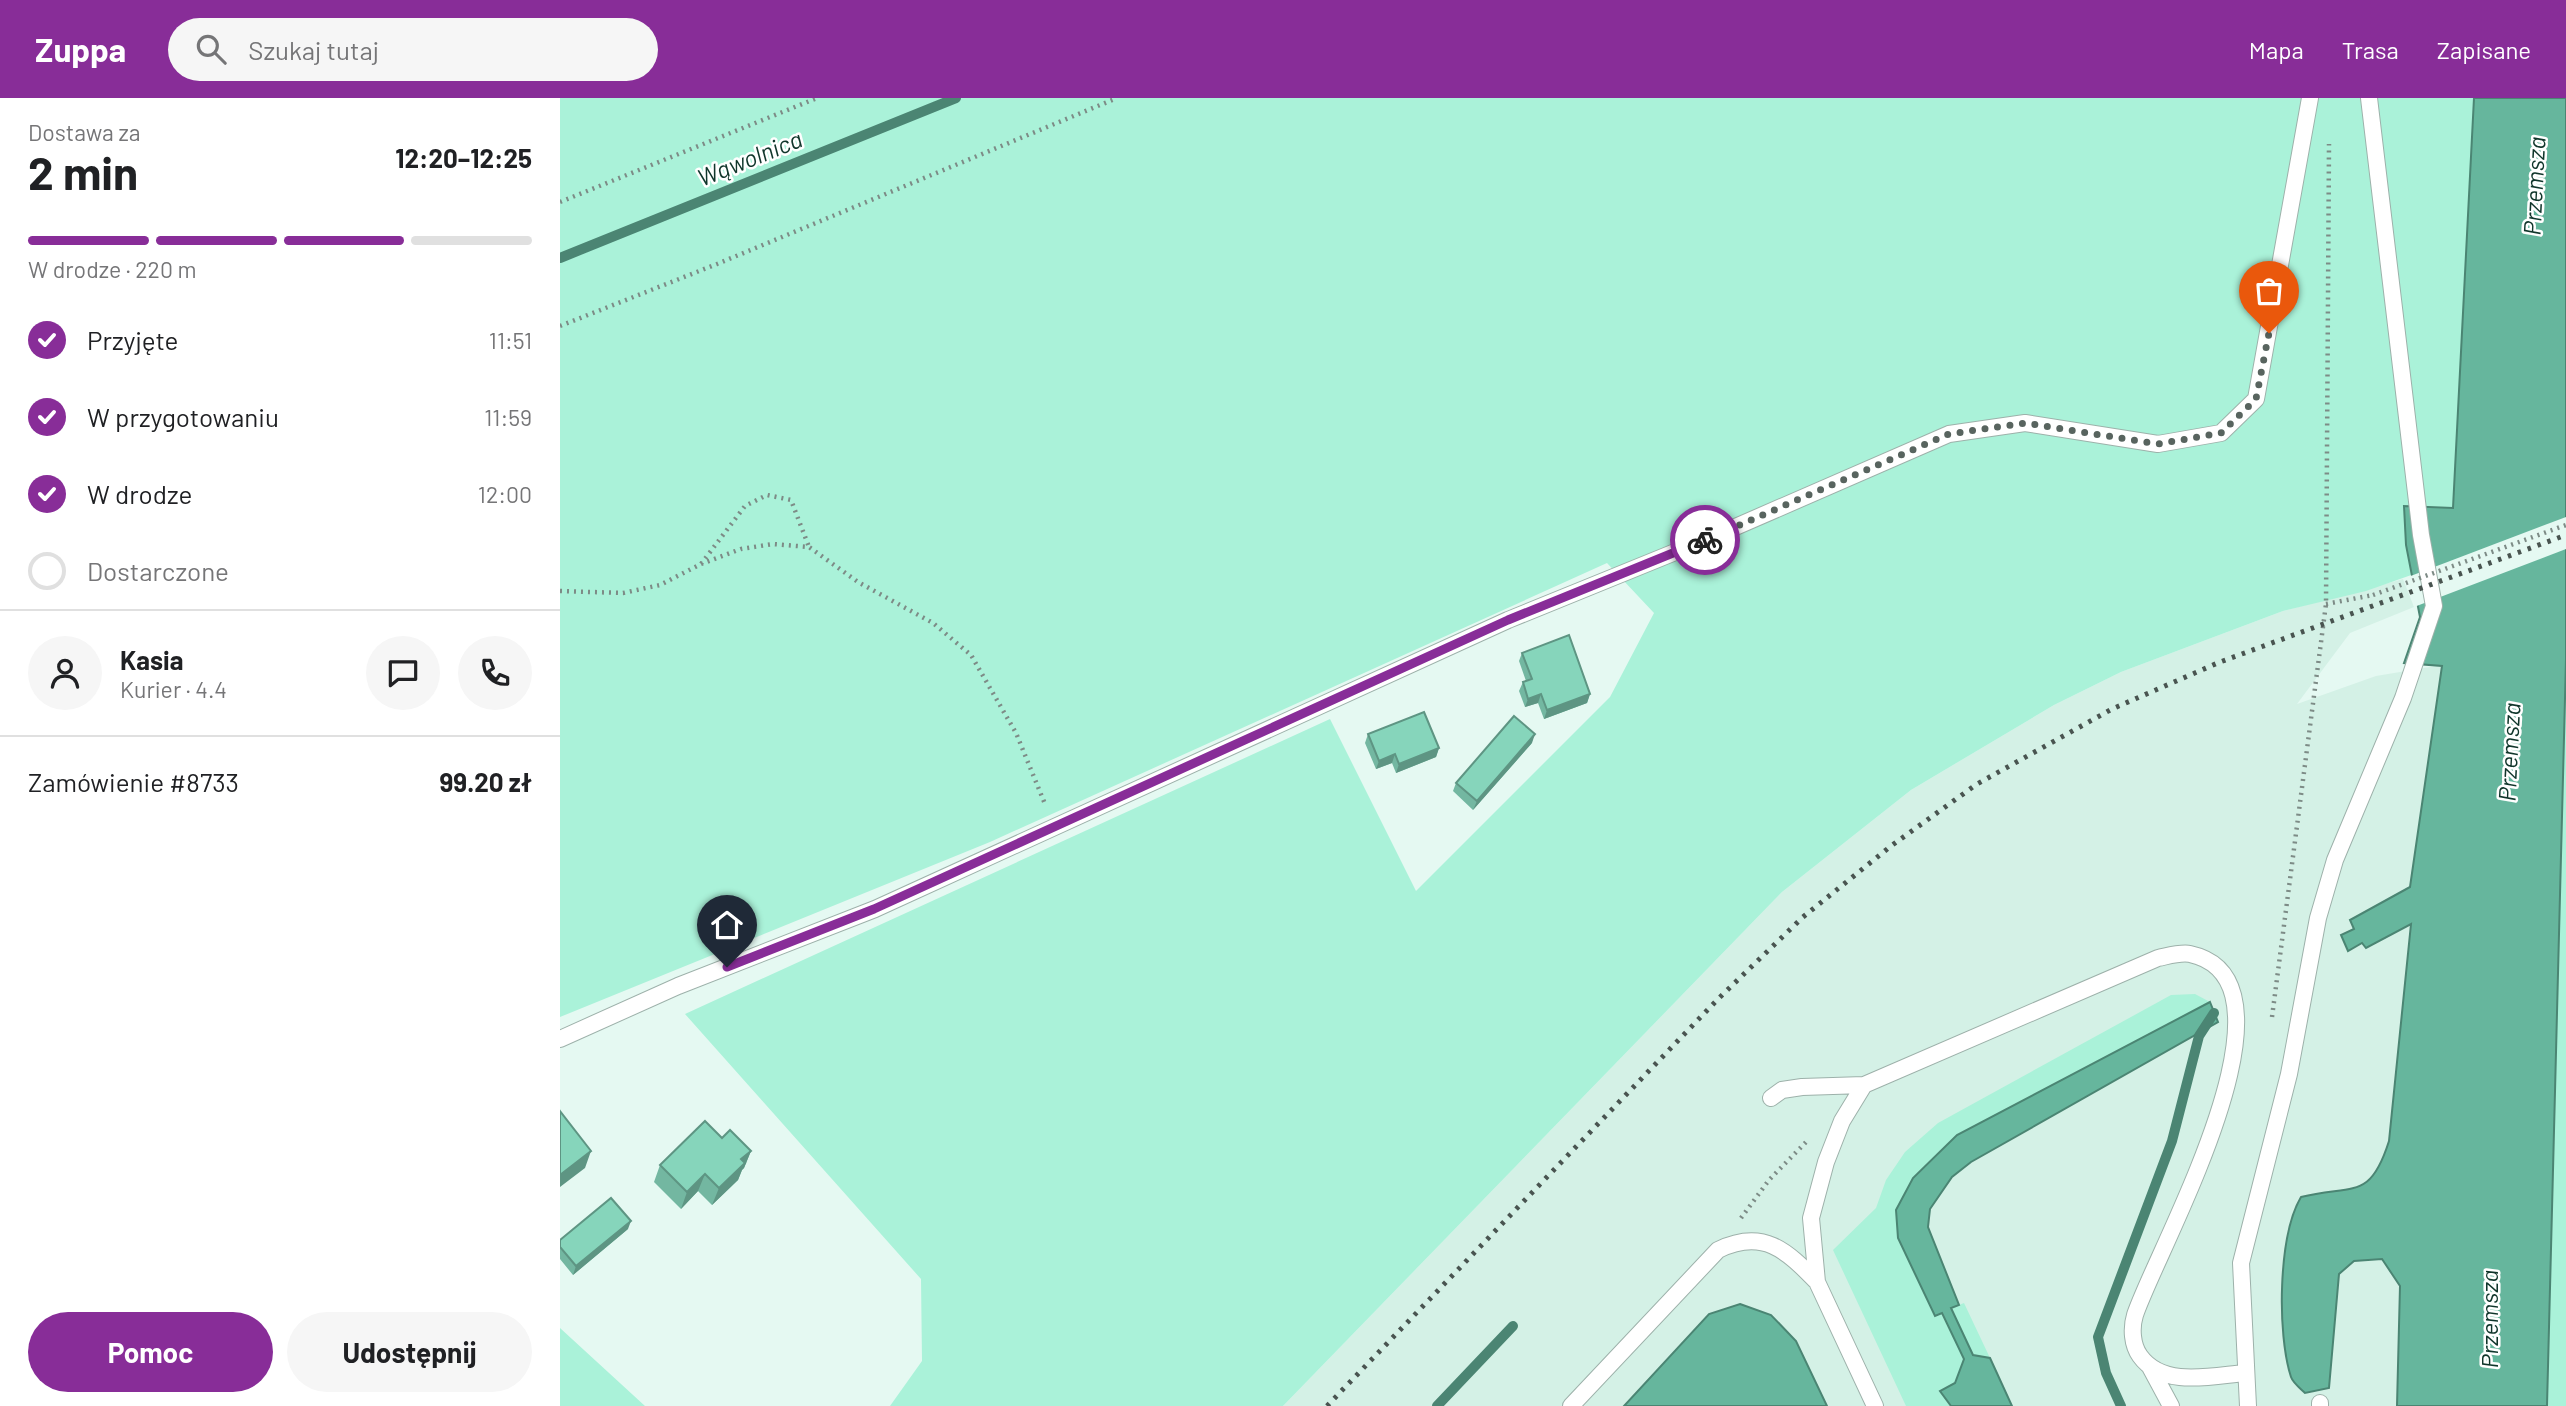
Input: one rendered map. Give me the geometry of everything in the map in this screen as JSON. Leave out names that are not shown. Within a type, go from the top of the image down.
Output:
[{"type":"lane","points":[[560,1039],[678,986],[874,909],[1508,620],[1717,535],[1949,434],[2025,423],[2158,444],[2221,433],[2256,399],[2310,98]]},
{"type":"lane","points":[[2248,1406],[2244,1373],[2241,1263],[2290,1074],[2318,918],[2336,860],[2403,698],[2434,606],[2420,535],[2369,98]]},
{"type":"lane","points":[[1771,1098],[1782,1090],[1802,1087],[1864,1085],[2158,958],[2188,953],[2211,962],[2229,979],[2238,1013],[2236,1035],[2221,1104],[2132,1327],[2138,1355],[2150,1367],[2171,1406]]},
{"type":"lane","points":[[1816,1282],[1811,1218],[1838,1131],[1864,1085]]},
{"type":"lane","points":[[1571,1406],[1718,1250],[1735,1241],[1773,1245],[1794,1259],[1816,1282],[1875,1406]]},
{"type":"lane","points":[[2150,1367],[2181,1378],[2244,1373]]},
{"type":"path","points":[[560,202],[817,98]]},
{"type":"path","points":[[560,326],[704,270],[1117,98]]},
{"type":"path","points":[[2272,1019],[2326,604],[2328,136]]},
{"type":"path","points":[[701,564],[745,506],[767,495],[791,500],[808,547]]},
{"type":"path","points":[[2326,604],[2373,595],[2566,525]]},
{"type":"path","points":[[560,591],[623,593],[660,584],[740,549],[773,544],[808,547],[858,582],[933,623],[971,655],[1016,733],[1053,828]]},
{"type":"path","points":[[1718,1250],[1769,1180],[1813,1134]]},
{"type":"shaded area","points":[[560,98],[2474,98],[2451,561],[2366,591],[2283,611],[2121,672],[2054,705],[1911,790],[1782,892],[1283,1406],[890,1406],[922,1361],[921,1279],[685,1014],[1330,719],[1416,891],[1610,697],[1654,613],[1607,563],[990,842],[560,1017]]},
{"type":"shaded area","points":[[2403,579],[2414,607],[2350,633],[2297,704],[2376,676],[2442,665],[2410,887],[2411,923],[2389,1141],[2401,1286],[2397,1406],[1283,1406],[1782,892],[1911,790],[2054,705],[2121,672],[2283,611]]},
{"type":"shaded area","points":[[2566,661],[2566,1406],[2547,1406],[2562,735]]},
{"type":"shaded area","points":[[2195,994],[2210,1002],[1957,1135],[1913,1178],[1935,1316],[1941,1313],[1964,1359],[1955,1383],[1940,1391],[1951,1406],[1906,1406],[1833,1250],[1876,1208],[1886,1180],[1905,1152],[1938,1123],[2171,995]]},
{"type":"shaded area","points":[[1964,1303],[1990,1358],[1973,1355],[1951,1308]]},
{"type":"shaded area","points":[[560,1328],[645,1406],[560,1406]]},
{"type":"water","name":"Przemsza","points":[[2474,98],[2566,98],[2566,659],[2547,1406],[2397,1406],[2400,1286],[2382,1259],[2354,1261],[2339,1274],[2329,1388],[2305,1393],[2292,1379],[2283,1336],[2282,1286],[2288,1236],[2293,1214],[2301,1197],[2358,1187],[2367,1182],[2382,1160],[2389,1141],[2411,924],[2366,948],[2362,943],[2348,951],[2341,935],[2354,929],[2350,920],[2410,887],[2442,666],[2404,663],[2420,617],[2406,545],[2404,506],[2453,508]]},
{"type":"water","points":[[2210,1002],[2218,1022],[1971,1162],[1952,1177],[1930,1209],[1928,1227],[1959,1305],[1951,1308],[1973,1355],[1990,1358],[2012,1406],[1951,1406],[1940,1391],[1955,1383],[1964,1359],[1942,1313],[1935,1316],[1898,1238],[1896,1210],[1913,1178],[1957,1135]]},
{"type":"water","points":[[1740,1304],[1771,1315],[1796,1341],[1827,1406],[1624,1406],[1709,1314]]},
{"type":"pier","points":[[2566,517],[2566,549],[2414,607],[2408,577]]},
{"type":"building","points":[[1569,635],[1590,694],[1547,710],[1541,694],[1528,699],[1523,682],[1532,679],[1522,653]]},
{"type":"building","points":[[1424,712],[1439,748],[1399,764],[1395,754],[1379,761],[1368,734]]},
{"type":"building","points":[[1514,716],[1535,734],[1477,801],[1456,783]]},
{"type":"building","points":[[560,1111],[591,1151],[560,1175]]},
{"type":"building","points":[[705,1121],[722,1138],[730,1130],[751,1151],[741,1159],[745,1163],[719,1188],[705,1174],[687,1192],[660,1165]]},
{"type":"building","points":[[611,1198],[631,1221],[576,1266],[560,1247],[560,1240]]},
{"type":"waterway","name":"Wąwolnica","points":[[560,258],[956,98]]},
{"type":"waterway","points":[[2121,1406],[2106,1373],[2098,1337],[2172,1141],[2199,1036],[2214,1013]]},
{"type":"waterway","points":[[1437,1406],[1513,1326]]},
{"type":"railway","points":[[1327,1406],[1718,999],[1803,917],[1891,846],[1977,784],[2112,709],[2220,662],[2566,535]]},
{"type":"way so far","points":[[1705,540],[1949,434],[2025,423],[2158,444],[2221,433],[2256,399],[2269,333]]},
{"type":"route","points":[[727,967],[874,909],[1508,620],[1705,540]]}]
